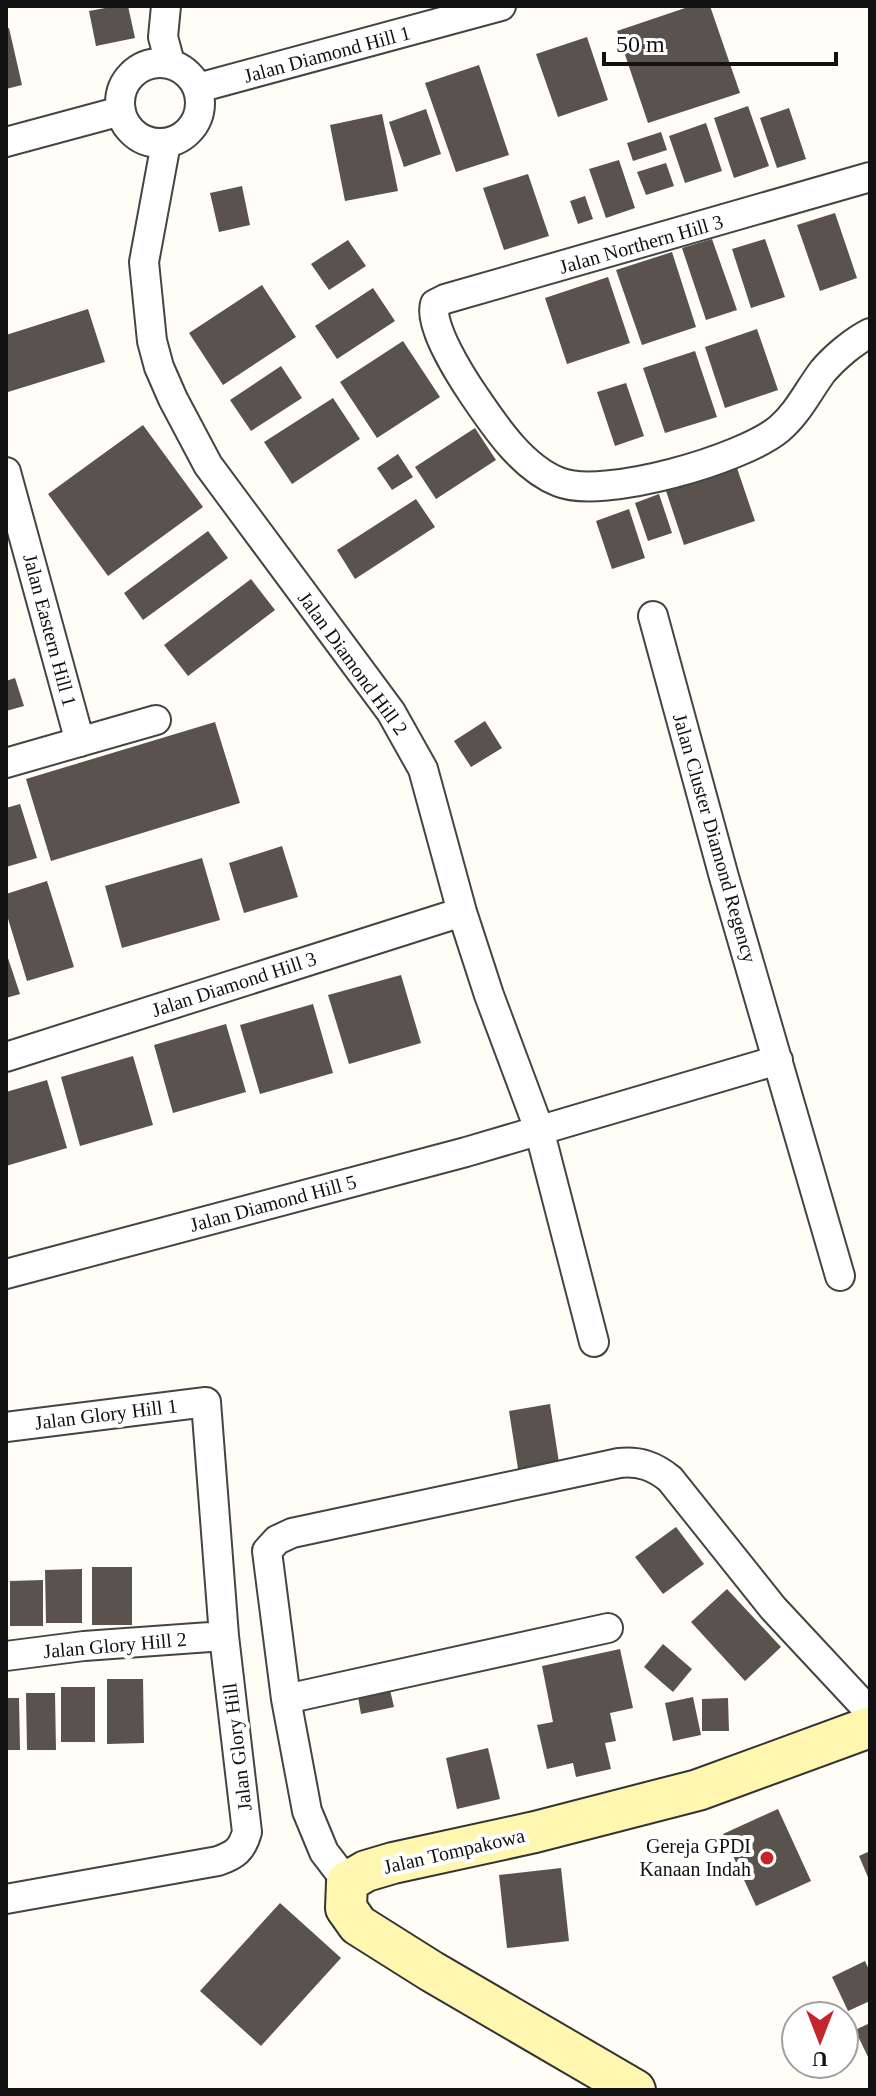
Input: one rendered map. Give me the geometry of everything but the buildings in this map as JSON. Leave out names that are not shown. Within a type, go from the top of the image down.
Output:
[{"type":"street","points":[[166,6],[163,37],[170,63]]},
{"type":"street","name":"Jalan Diamond Hill 1","points":[[198,88],[501,6]]},
{"type":"street","points":[[158,62],[170,63],[182,68],[198,88],[201,109],[198,119],[185,135],[166,143],[146,141],[129,129],[121,111],[123,88],[137,70],[158,62]]},
{"type":"street","points":[[6,142],[121,111]]},
{"type":"street","name":"Jalan Diamond Hill 2","points":[[166,143],[144,262],[150,328],[159,367],[208,465],[409,741],[423,769],[462,912],[539,1129],[594,1342]]},
{"type":"street","name":"Jalan Northern Hill 3","points":[[870,177],[439,301],[433,312],[436,326],[493,424],[526,459],[558,482],[573,486],[621,484],[695,466],[757,443],[792,417],[824,370],[870,333]]},
{"type":"street","name":"Jalan Eastern Hill 1","points":[[6,472],[80,742]]},
{"type":"street","name":"Jalan Cluster Diamond Regency","points":[[653,616],[724,877],[840,1276]]},
{"type":"street","points":[[6,763],[156,720]]},
{"type":"street","name":"Jalan Diamond Hill 3","points":[[6,1057],[462,912]]},
{"type":"street","points":[[539,1129],[778,1060]]},
{"type":"street","name":"Jalan Diamond Hill 5","points":[[6,1274],[466,1152],[539,1129]]},
{"type":"street","name":"Jalan Glory Hill 1","points":[[6,1427],[206,1402]]},
{"type":"street","name":"Jalan Glory Hill","points":[[6,1899],[218,1861],[237,1853],[244,1844],[247,1832],[224,1636],[206,1402]]},
{"type":"street","points":[[635,2090],[420,1965],[358,1925],[346,1908],[347,1882],[324,1852],[307,1811],[286,1699],[267,1557],[269,1547],[277,1540],[309,1528],[630,1462],[656,1467],[670,1479],[756,1588],[870,1712]]},
{"type":"street","points":[[286,1699],[608,1628]]},
{"type":"street","name":"Jalan Glory Hill 2","points":[[6,1656],[84,1646],[224,1636]]},
{"type":"street","name":"Jalan Tompakowa","points":[[347,1882],[366,1871],[393,1863],[535,1832],[698,1790],[870,1727]]},
{"type":"place","name":"Gereja GPDI Kanaan Indah","points":[[767,1858]]}]
